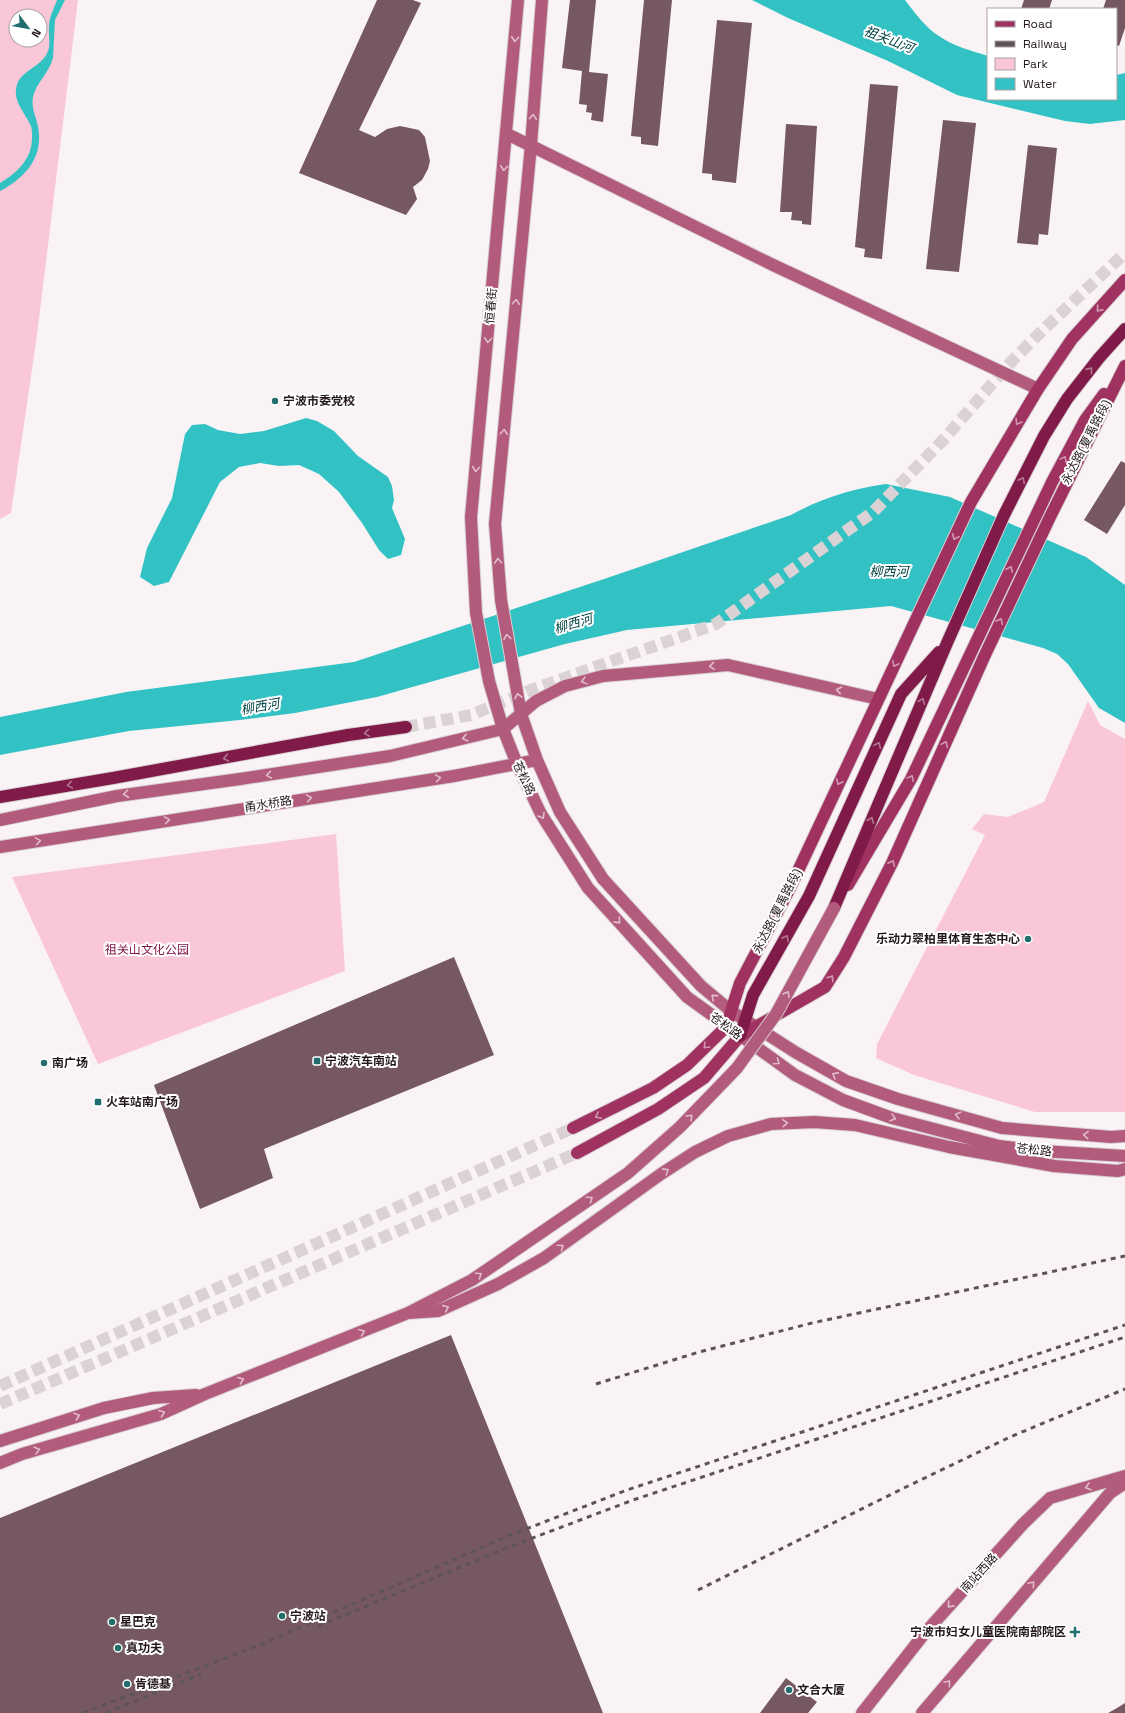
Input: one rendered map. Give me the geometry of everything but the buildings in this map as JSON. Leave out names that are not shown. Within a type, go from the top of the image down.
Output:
[{"type":"highway","points":[[834,908],[947,643],[1004,515],[1044,436],[1067,398],[1099,358],[1125,329]]},
{"type":"highway","points":[[740,1036],[754,995],[809,896],[901,694],[947,643]]},
{"type":"highway","points":[[0,796],[113,778],[348,735],[406,727]]},
{"type":"main road","name":"恒春街","points":[[489,681],[476,613],[471,517],[518,0]]},
{"type":"main road","name":"恒春街","points":[[513,673],[501,600],[495,524],[531,146],[542,0]]},
{"type":"main road","points":[[507,134],[774,265],[1038,389],[1072,339],[1125,280]]},
{"type":"main road","points":[[0,1463],[22,1454],[161,1414],[205,1394],[408,1313],[472,1280],[628,1173],[680,1128],[737,1068],[776,1014],[834,908],[911,779],[1034,519],[1085,420],[1125,365]]},
{"type":"main road","name":"永达路(夏禹路段)","points":[[740,1036],[825,987],[840,963],[892,863],[984,657],[1049,519],[1125,365]]},
{"type":"main road","name":"永达路(夏禹路段)","points":[[573,1128],[653,1088],[687,1065],[726,1027],[740,983],[790,888],[971,502],[1038,389]]},
{"type":"main road","points":[[0,820],[117,796],[390,756],[503,729],[536,701],[565,686],[603,676],[728,665],[878,699]]},
{"type":"main road","name":"苍松路","points":[[513,673],[521,714],[537,760],[560,812],[603,879],[701,986],[731,1011],[795,1052],[846,1081],[898,1099],[1002,1128],[1111,1137],[1125,1136]]},
{"type":"main road","name":"苍松路","points":[[489,681],[503,729],[517,764],[541,814],[588,888],[687,997],[726,1027],[794,1075],[843,1100],[892,1118],[999,1146],[1042,1151],[1125,1156]]},
{"type":"main road","name":"甬水桥路","points":[[0,847],[454,776],[537,760]]},
{"type":"main road","points":[[577,1152],[658,1109],[704,1078],[740,1036]]},
{"type":"main road","points":[[408,1313],[438,1311],[498,1284],[544,1258],[661,1174],[695,1152],[728,1136],[771,1124],[814,1122],[854,1124],[949,1147],[1054,1166],[1118,1171],[1125,1169]]},
{"type":"main road","points":[[0,1441],[104,1408],[153,1398],[205,1394]]},
{"type":"main road","name":"南站西路","points":[[862,1713],[924,1634],[1022,1524],[1050,1498],[1125,1476]]},
{"type":"main road","points":[[922,1713],[1110,1493],[1125,1483]]},
{"type":"green space","points":[[0,0],[78,0],[37,335],[11,513],[0,519]]},
{"type":"green space","name":"乐动力翠柏里体育生态中心","points":[[1088,701],[1100,725],[1125,739],[1125,1112],[1035,1112],[914,1075],[876,1058],[877,1044],[985,835],[972,829],[984,814],[1008,817],[1044,802]]},
{"type":"green space","name":"祖关山文化公园","points":[[336,834],[345,971],[98,1064],[12,877]]},
{"type":"water","points":[[57,0],[65,0],[55,20],[53,58],[33,97],[33,108],[38,127],[38,148],[31,165],[25,173],[9,186],[0,191],[0,183],[18,170],[26,159],[31,146],[31,127],[17,99],[16,89],[21,77],[40,62],[48,51],[49,23]]},
{"type":"water","name":"祖关山河","points":[[752,0],[905,0],[916,15],[944,40],[987,56],[987,100],[1117,100],[1117,75],[1125,73],[1125,120],[1090,124],[1065,121],[957,95],[888,61],[788,18]]},
{"type":"water","points":[[306,418],[317,421],[334,431],[358,456],[388,477],[392,486],[394,500],[392,508],[405,539],[401,555],[388,559],[379,550],[362,523],[339,492],[319,474],[299,465],[279,466],[260,463],[239,467],[220,482],[169,582],[154,586],[140,577],[147,548],[172,498],[185,434],[192,425],[205,424],[218,430],[240,434],[264,431]]},
{"type":"water","name":"柳西河","points":[[886,484],[950,497],[1086,557],[1125,585],[1125,723],[1099,708],[1068,664],[1057,654],[1043,648],[891,606],[627,630],[565,644],[377,697],[295,713],[129,731],[0,755],[0,717],[126,692],[354,662],[791,515],[825,499]]},
{"type":"tunnel","points":[[406,727],[471,715],[531,690],[716,624],[873,512],[945,438],[1011,362],[1125,253]]},
{"type":"tunnel","points":[[0,1386],[573,1128]]},
{"type":"tunnel","points":[[0,1404],[577,1153]]},
{"type":"railway","points":[[596,1384],[699,1352],[812,1323],[1125,1256]]},
{"type":"railway","points":[[83,1713],[257,1646],[508,1536],[627,1490],[1125,1325]]},
{"type":"railway","points":[[318,1626],[509,1547],[633,1500],[1125,1337]]},
{"type":"railway","points":[[698,1590],[1010,1437],[1125,1389]]},
{"type":"railway","points":[[106,1713],[201,1674]]},
{"type":"place","name":"宁波市委党校","points":[[275,401]]},
{"type":"place","name":"乐动力翠柏里体育生态中心","points":[[1028,939]]},
{"type":"place","name":"宁波汽车南站","points":[[317,1061]]},
{"type":"place","name":"南广场","points":[[44,1063]]},
{"type":"place","name":"火车站南广场","points":[[98,1102]]},
{"type":"place","name":"宁波站","points":[[282,1616]]},
{"type":"place","name":"星巴克","points":[[112,1622]]},
{"type":"place","name":"宁波市妇女儿童医院南部院区","points":[[1075,1632]]},
{"type":"place","name":"真功夫","points":[[118,1648]]},
{"type":"place","name":"肯德基","points":[[127,1684]]},
{"type":"place","name":"文合大厦","points":[[789,1690]]}]
